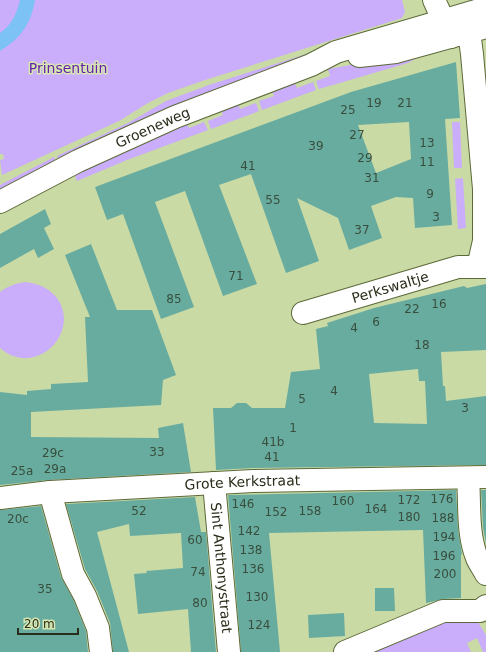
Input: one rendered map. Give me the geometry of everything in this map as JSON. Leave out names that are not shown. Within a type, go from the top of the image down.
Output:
[{"type":"street","points":[[434,0],[462,26],[472,54],[484,189],[484,241],[482,267]]},
{"type":"street","name":"Groeneweg","points":[[0,202],[67,166],[175,116],[311,65],[336,52],[462,26],[486,8]]},
{"type":"street","name":"Perkswaltje","points":[[303,313],[458,266],[482,267]]},
{"type":"street","points":[[477,477],[471,531],[477,558],[486,574]]},
{"type":"street","name":"Grote Kerkstraat","points":[[0,498],[50,492],[214,483],[477,477]]},
{"type":"street","name":"Sint Anthonystraat","points":[[214,483],[229,652]]},
{"type":"street","points":[[50,492],[73,574],[85,596],[98,628],[101,652]]},
{"type":"street","points":[[345,652],[443,611],[480,611],[486,606]]},
{"type":"green space","name":"Prinsentuin","points":[[0,0],[402,0],[405,12],[402,18],[168,93],[148,103],[119,121],[2,175],[0,160],[4,159],[3,154],[0,154]]},
{"type":"green space","points":[[363,36],[59,160],[57,156],[128,123],[166,101],[209,85]]},
{"type":"green space","points":[[418,57],[408,63],[319,89],[316,81],[330,76],[328,69],[367,62]]},
{"type":"green space","points":[[294,81],[297,88],[313,82],[316,90],[262,110],[259,101],[274,96],[271,89]]},
{"type":"green space","points":[[237,102],[240,109],[256,103],[259,111],[211,129],[208,121],[223,115],[220,108]]},
{"type":"green space","points":[[186,122],[189,128],[204,122],[208,130],[127,160],[77,181],[74,173]]},
{"type":"green space","points":[[452,122],[460,122],[462,168],[454,168]]},
{"type":"green space","points":[[54,157],[56,162],[0,192],[0,185]]},
{"type":"green space","points":[[463,178],[466,228],[458,229],[455,179]]},
{"type":"green space","points":[[26,282],[37,284],[47,289],[57,298],[62,308],[64,318],[58,339],[51,348],[41,354],[29,358],[21,358],[6,353],[0,348],[0,292],[12,285]]},
{"type":"green space","points":[[443,620],[478,622],[486,635],[486,652],[483,652],[477,638],[467,643],[471,652],[365,652]]},
{"type":"water","points":[[20,0],[35,0],[31,16],[24,30],[14,41],[0,51],[0,33],[8,26],[13,18]]},
{"type":"building","points":[[456,62],[460,118],[445,119],[452,225],[415,228],[413,198],[396,197],[371,206],[382,238],[349,250],[338,218],[297,198],[319,261],[286,273],[251,174],[219,185],[257,284],[223,296],[185,191],[155,202],[194,307],[161,319],[123,214],[107,220],[95,187],[351,92]],"holes":[[[409,122],[411,159],[376,173],[358,125]]]},
{"type":"building","points":[[45,209],[51,224],[44,228],[54,249],[38,258],[34,249],[0,268],[0,234]]},
{"type":"building","points":[[91,244],[117,310],[152,310],[176,375],[163,380],[161,405],[31,412],[31,437],[159,438],[158,428],[183,423],[191,472],[49,480],[0,485],[0,392],[27,395],[27,391],[51,389],[51,384],[88,382],[85,317],[90,317],[65,255]]},
{"type":"building","points":[[486,284],[486,350],[441,352],[443,386],[445,386],[446,401],[486,396],[486,465],[253,468],[216,470],[213,408],[231,408],[237,403],[246,403],[252,408],[285,408],[291,372],[320,369],[316,329],[328,326],[327,323],[374,308],[464,286],[467,288]],"holes":[[[418,369],[419,381],[425,381],[427,424],[374,423],[369,374]]]},
{"type":"building","points":[[456,490],[458,530],[462,554],[461,598],[443,599],[426,603],[423,530],[269,533],[280,652],[241,652],[228,495]]},
{"type":"building","points":[[481,490],[486,490],[486,544],[483,527]]},
{"type":"building","points":[[195,497],[201,532],[206,532],[216,652],[191,652],[188,609],[138,614],[134,574],[147,573],[146,571],[183,568],[181,533],[130,536],[129,524],[97,532],[129,652],[113,652],[110,623],[97,591],[85,569],[66,504]]},
{"type":"building","points":[[41,506],[61,577],[74,601],[86,631],[88,652],[0,652],[0,510]]},
{"type":"building","points":[[375,588],[394,588],[395,611],[375,611]]},
{"type":"building","points":[[344,613],[345,636],[309,638],[308,615]]}]
